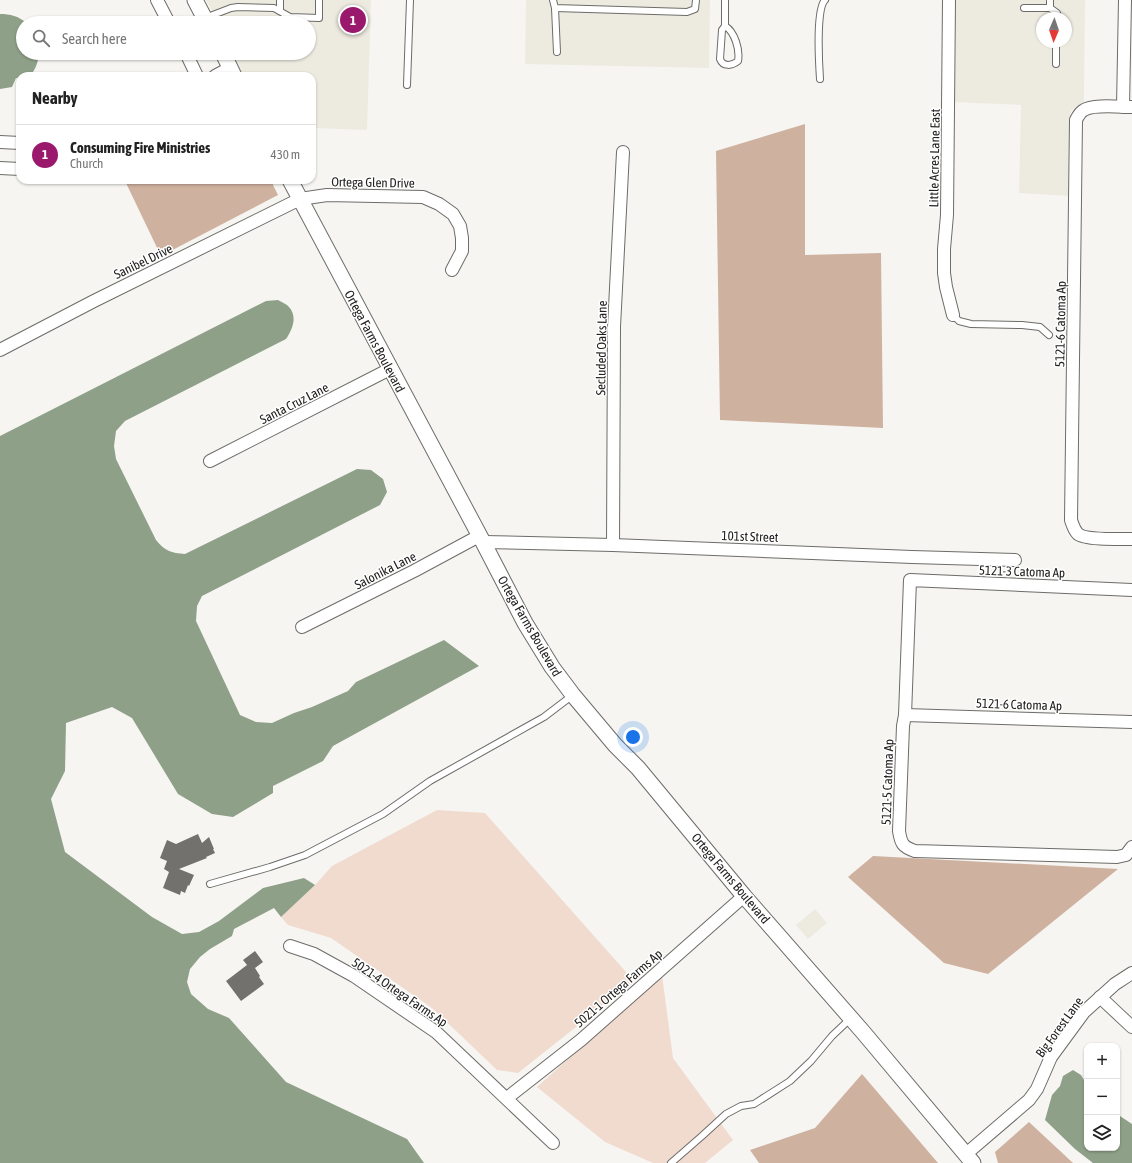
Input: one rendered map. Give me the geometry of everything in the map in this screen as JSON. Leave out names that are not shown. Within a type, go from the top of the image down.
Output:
[{"type":"street","points":[[157,0],[165,16]]},
{"type":"street","points":[[195,0],[204,16]]},
{"type":"street","name":"Little Acres Lane East","points":[[949,0],[947,215],[944,249],[946,287],[953,316]]},
{"type":"street","points":[[1125,0],[1128,107]]},
{"type":"street","points":[[189,60],[195,72]]},
{"type":"street","points":[[226,60],[232,72]]},
{"type":"street","name":"5121-6 Catoma Ap","points":[[1128,107],[1093,106],[1084,109],[1076,120],[1071,520],[1073,528],[1083,537],[1132,539]]},
{"type":"street","points":[[0,142],[16,143]]},
{"type":"street","name":"Secluded Oaks Lane","points":[[613,545],[614,327],[623,152]]},
{"type":"street","points":[[0,168],[16,169]]},
{"type":"street","name":"Ortega Farms Boulevard","points":[[292,184],[528,629],[552,668],[615,744],[638,768],[744,896],[851,1018],[970,1158]]},
{"type":"street","name":"Ortega Glen Drive","points":[[300,199],[328,194],[415,197],[423,198],[438,204],[453,214],[460,226],[462,252],[452,270]]},
{"type":"street","name":"Sanibel Drive","points":[[0,350],[94,301],[300,199]]},
{"type":"street","name":"Santa Cruz Lane","points":[[210,461],[390,369]]},
{"type":"street","name":"101st Street","points":[[481,539],[1015,560]]},
{"type":"street","name":"Salonika Lane","points":[[302,627],[481,539]]},
{"type":"street","name":"5121-3 Catoma Ap","points":[[910,580],[1132,590]]},
{"type":"street","name":"5121-5 Catoma Ap","points":[[910,580],[905,714],[903,726],[899,831],[900,841],[906,848],[915,851],[1117,857],[1126,855],[1132,847]]},
{"type":"street","name":"5121-6 Catoma Ap","points":[[905,714],[1132,722]]},
{"type":"street","name":"5021-1 Ortega Farms Ap","points":[[507,1098],[580,1040],[744,896]]},
{"type":"street","name":"5021-4 Ortega Farms Ap","points":[[290,946],[314,954],[354,976],[436,1032],[553,1143]]},
{"type":"street","name":"Big Forest Lane","points":[[970,1158],[1029,1100],[1037,1089],[1051,1057],[1084,1012],[1115,984],[1132,973]]},
{"type":"street","points":[[1100,997],[1132,1027]]},
{"type":"lane","points":[[230,0],[231,8]]},
{"type":"lane","points":[[280,0],[280,11]]},
{"type":"lane","points":[[316,18],[319,18],[319,0]]},
{"type":"lane","points":[[407,85],[410,0]]},
{"type":"lane","points":[[553,0],[555,8],[556,52]]},
{"type":"lane","points":[[555,8],[687,12],[695,9],[696,0]]},
{"type":"lane","points":[[724,0],[725,26],[722,30],[720,59],[725,65],[730,65],[738,61],[737,45],[731,31],[725,26]]},
{"type":"lane","points":[[820,79],[819,24],[823,3],[825,0]]},
{"type":"lane","points":[[1050,0],[1050,8]]},
{"type":"lane","points":[[214,16],[238,6],[274,8],[288,16]]},
{"type":"lane","points":[[1024,8],[1050,8],[1056,12]]},
{"type":"lane","points":[[1056,48],[1056,64]]},
{"type":"lane","points":[[953,316],[959,321],[971,324],[1022,325],[1040,327],[1049,336]]},
{"type":"lane","points":[[210,884],[270,867],[311,852],[383,814],[430,781],[544,717],[573,695]]},
{"type":"lane","points":[[671,1163],[726,1114],[741,1106],[754,1104],[790,1081],[851,1018]]},
{"type":"shaded area","points":[[206,0],[371,0],[367,130],[316,128],[316,72],[242,72],[236,60],[316,60],[316,16],[214,16]]},
{"type":"shaded area","points":[[526,0],[710,0],[709,68],[525,64]]},
{"type":"shaded area","points":[[954,0],[1085,0],[1084,102],[1071,111],[1069,196],[1019,193],[1021,105],[952,102]]},
{"type":"shaded area","points":[[0,14],[7,14],[16,17],[16,60],[38,60],[33,72],[16,72],[16,78],[12,87],[0,89]]},
{"type":"shaded area","points":[[805,124],[805,255],[881,253],[883,428],[720,420],[716,151]]},
{"type":"shaded area","points":[[126,184],[273,184],[278,195],[161,256]]},
{"type":"shaded area","points":[[278,300],[288,306],[292,311],[294,319],[292,328],[286,339],[125,421],[116,431],[114,446],[116,459],[156,540],[165,549],[180,554],[185,554],[357,469],[371,470],[383,479],[387,492],[380,505],[202,596],[197,606],[196,621],[240,715],[256,722],[272,723],[348,691],[356,682],[444,640],[479,666],[333,746],[323,761],[273,786],[273,793],[233,817],[212,814],[178,794],[132,718],[112,707],[66,723],[65,771],[51,799],[65,852],[152,917],[182,934],[199,932],[219,921],[263,888],[304,878],[315,885],[281,917],[274,908],[234,929],[232,936],[210,949],[200,957],[190,969],[187,982],[191,994],[208,1009],[229,1018],[286,1082],[407,1139],[424,1163],[0,1163],[0,436],[266,301]]},
{"type":"shaded area","points":[[437,810],[485,813],[634,981],[518,1073],[497,1070],[432,1008],[331,938],[288,925],[281,917],[315,885],[332,866]]},
{"type":"shaded area","points":[[873,856],[1118,869],[988,974],[944,963],[848,877]]},
{"type":"shaded area","points":[[815,909],[827,923],[808,939],[796,925]]},
{"type":"shaded area","points":[[662,975],[673,1058],[733,1140],[705,1163],[653,1163],[605,1142],[537,1087]]},
{"type":"shaded area","points":[[1073,1070],[1081,1075],[1084,1080],[1084,1151],[1120,1151],[1120,1116],[1132,1124],[1132,1163],[1093,1163],[1075,1149],[1045,1120],[1052,1095],[1060,1086],[1063,1076]]},
{"type":"shaded area","points":[[862,1074],[938,1163],[759,1163],[750,1150],[815,1128]]},
{"type":"shaded area","points":[[1029,1122],[1073,1163],[998,1163],[995,1152]]},
{"type":"building","points":[[198,834],[202,843],[209,837],[215,853],[206,857],[207,858],[179,869],[194,875],[185,893],[181,891],[180,895],[163,888],[169,872],[164,869],[167,861],[160,858],[167,840],[176,844]]},
{"type":"building","points":[[255,951],[263,962],[255,968],[264,984],[241,1001],[226,981],[247,965],[243,960]]},
{"type":"place","name":"Consuming Fire Ministries","points":[[353,20]]}]
